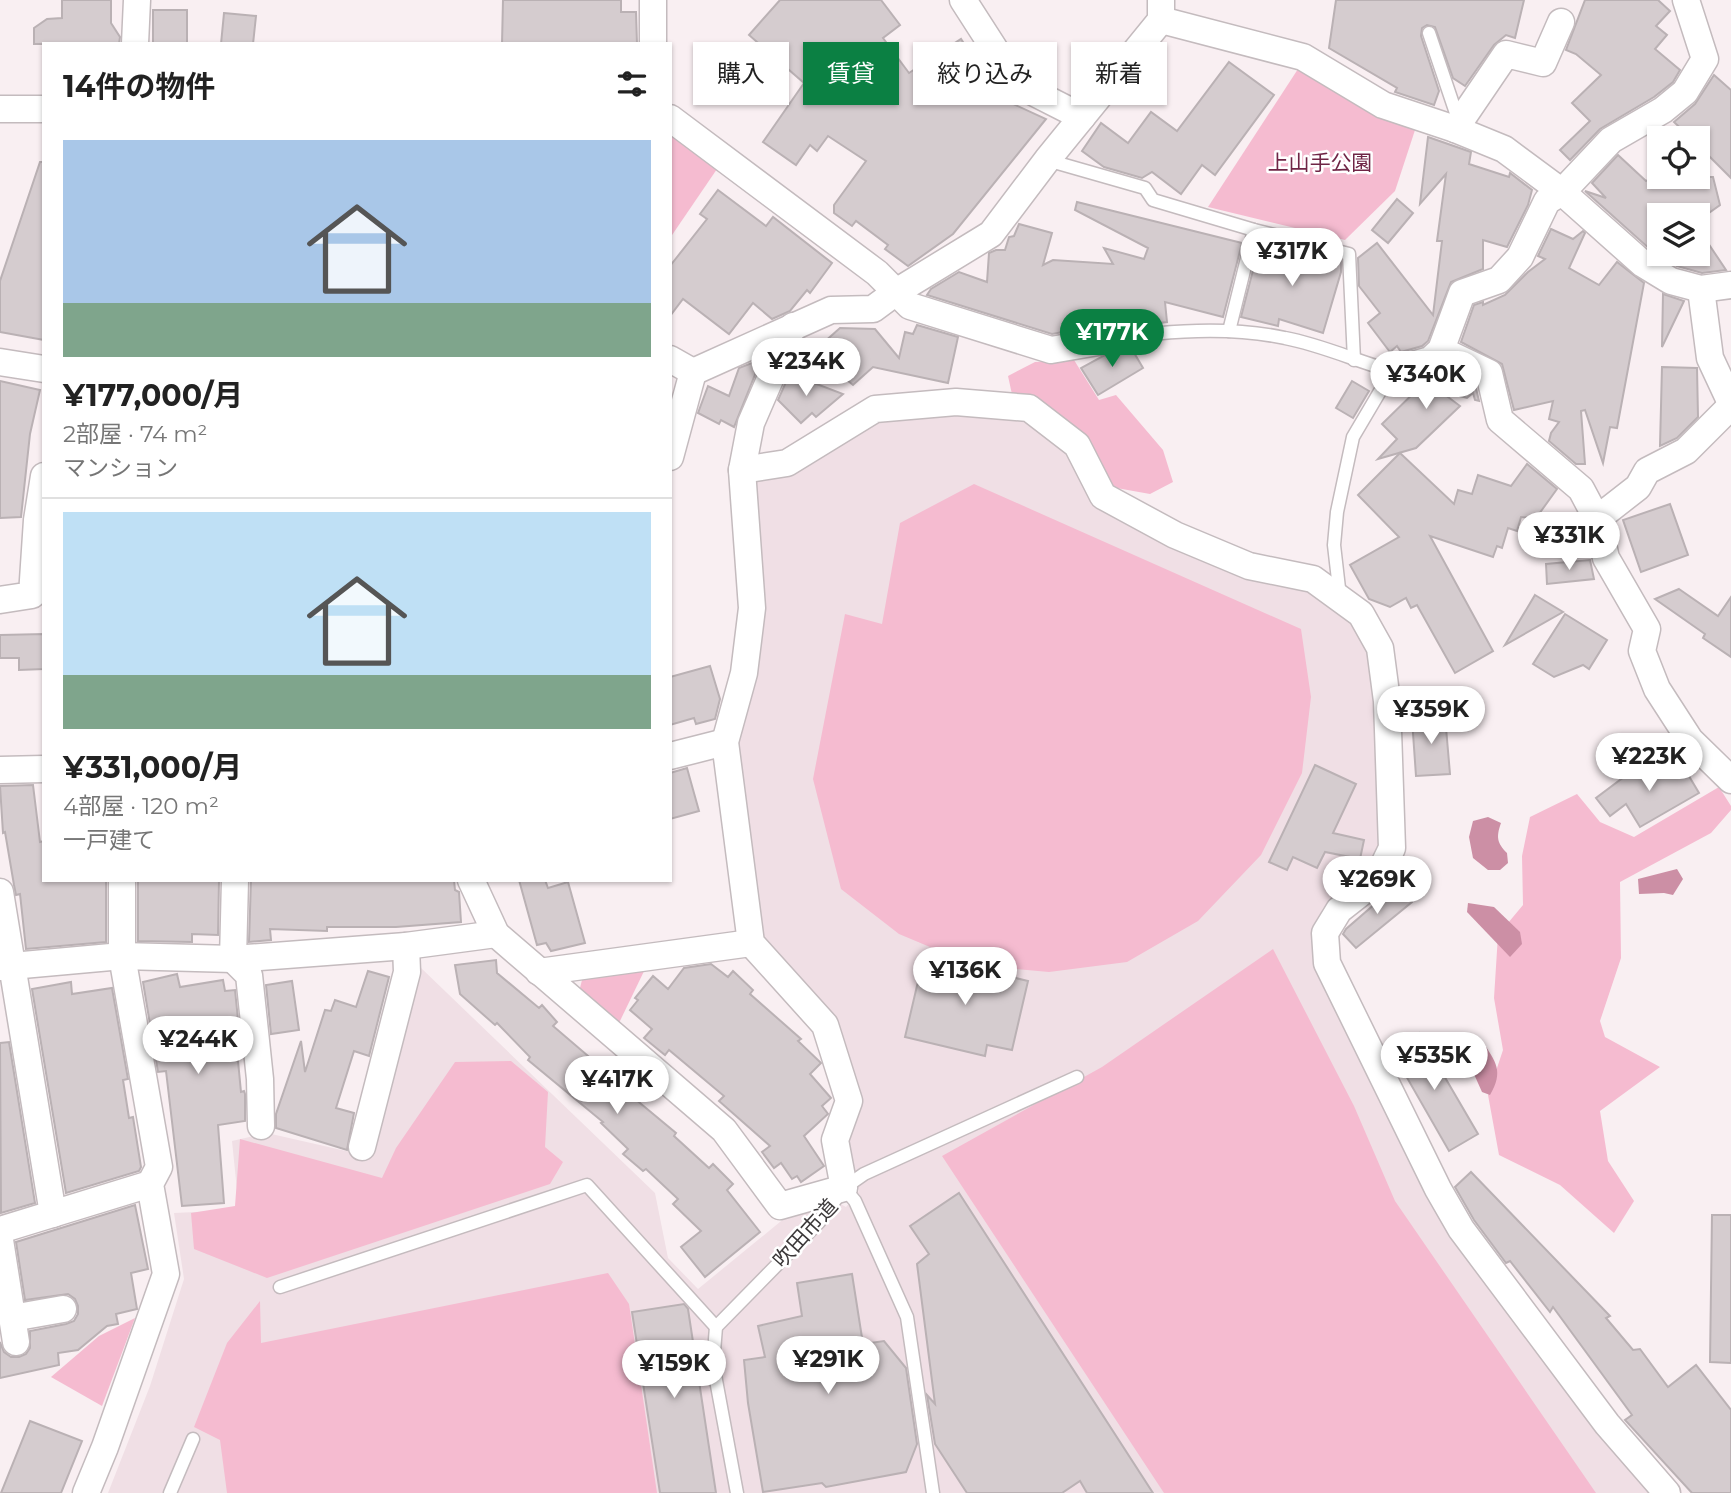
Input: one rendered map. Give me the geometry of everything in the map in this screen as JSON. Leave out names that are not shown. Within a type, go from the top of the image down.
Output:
[{"type":"street","points":[[135,42],[137,0]]},
{"type":"street","points":[[653,0],[653,42]]},
{"type":"street","points":[[963,0],[1017,83],[1082,117]]},
{"type":"street","points":[[1392,371],[1430,360],[1441,350],[1462,293],[1499,280],[1520,257],[1547,201],[1562,192],[1611,140],[1663,110],[1685,92],[1705,59],[1686,0]]},
{"type":"street","points":[[693,372],[831,310],[873,309],[991,234],[1161,10],[1303,57],[1382,105],[1458,126],[1504,149],[1562,192],[1643,264],[1671,281],[1701,289],[1731,285]]},
{"type":"street","points":[[1458,126],[1506,54],[1543,63],[1561,22]]},
{"type":"street","points":[[0,109],[42,109]]},
{"type":"street","points":[[672,119],[877,273],[910,306],[1051,349],[1098,342]]},
{"type":"street","points":[[1597,519],[1637,486],[1647,471],[1686,451],[1731,404],[1710,358],[1701,289]]},
{"type":"street","points":[[472,882],[496,934],[724,1130],[780,1206],[844,1188],[835,1140],[849,1101],[825,1025],[751,943],[725,742],[744,673],[752,608],[742,470],[751,423],[793,326]]},
{"type":"street","points":[[1441,350],[1489,373],[1500,420],[1581,489],[1597,519],[1606,558],[1647,629],[1642,650],[1657,689],[1690,740],[1731,780]]},
{"type":"street","points":[[672,360],[693,372]]},
{"type":"street","points":[[0,362],[42,369]]},
{"type":"street","points":[[672,450],[693,372]]},
{"type":"street","points":[[742,470],[787,463],[874,409],[956,401],[1029,408],[1077,444],[1103,496],[1175,535],[1249,566],[1313,579],[1361,614],[1380,648],[1387,701],[1392,848],[1376,881],[1339,911],[1325,933],[1327,963],[1461,1229],[1607,1424],[1667,1493]]},
{"type":"street","points":[[0,600],[32,594],[42,489]]},
{"type":"street","points":[[672,755],[725,742]]},
{"type":"street","points":[[0,770],[42,769]]},
{"type":"street","points":[[86,1493],[166,1274],[150,1184],[159,1167],[122,956],[122,882]]},
{"type":"street","points":[[235,882],[233,958],[249,975],[260,1079],[261,1126]]},
{"type":"street","points":[[0,892],[6,967],[53,1214]]},
{"type":"street","points":[[6,967],[122,956],[233,958],[406,946],[496,934]]},
{"type":"street","points":[[539,972],[751,943]]},
{"type":"street","points":[[362,1147],[407,972],[406,946]]},
{"type":"street","points":[[0,1230],[150,1184]]},
{"type":"street","points":[[0,1240],[14,1330],[63,1309]]},
{"type":"lane","points":[[1429,33],[1458,126]]},
{"type":"lane","points":[[1047,160],[1145,188],[1153,200],[1349,254],[1354,360]]},
{"type":"lane","points":[[1230,331],[1254,230]]},
{"type":"lane","points":[[1098,342],[1144,334],[1230,331],[1283,337],[1326,348],[1354,360],[1392,371],[1353,436],[1334,545],[1340,599]]},
{"type":"lane","points":[[844,1188],[864,1174],[1077,1077]]},
{"type":"lane","points":[[281,1287],[587,1185],[716,1327],[713,1364],[737,1493]]},
{"type":"lane","name":"吹田市道","points":[[716,1327],[819,1222],[844,1188],[855,1201],[907,1317],[933,1493]]},
{"type":"lane","points":[[170,1493],[193,1439]]},
{"type":"shaded area","points":[[958,410],[1028,414],[1068,450],[1098,502],[1310,586],[1353,619],[1370,648],[1382,736],[1383,842],[1372,871],[1323,908],[1313,936],[1428,1199],[1595,1426],[1653,1493],[108,1493],[150,1386],[184,1279],[174,1213],[239,1210],[232,1141],[267,1133],[368,1156],[420,967],[655,1193],[668,1258],[698,1289],[797,1208],[835,1201],[846,1207],[859,1191],[845,1143],[860,1103],[761,939],[736,724],[748,484],[877,419]]},
{"type":"shaded area","points":[[1488,817],[1501,823],[1498,840],[1507,853],[1508,863],[1500,870],[1488,870],[1473,858],[1469,837],[1473,821]]},
{"type":"shaded area","points":[[1677,869],[1683,879],[1673,895],[1639,894],[1638,879]]},
{"type":"shaded area","points":[[1468,903],[1494,907],[1520,932],[1522,944],[1510,957],[1467,912]]},
{"type":"shaded area","points":[[1482,1041],[1497,1067],[1497,1079],[1490,1095],[1482,1092],[1469,1063]]},
{"type":"green space","name":"上山手公園","points":[[1298,69],[1416,127],[1395,191],[1345,240],[1208,207]]},
{"type":"green space","points":[[672,136],[717,169],[672,235]]},
{"type":"green space","points":[[1074,360],[1099,400],[1116,395],[1163,450],[1173,482],[1150,494],[1111,487],[1013,399],[1008,376],[1035,362]]},
{"type":"green space","points":[[974,484],[1301,629],[1311,697],[1302,773],[1261,855],[1198,921],[1127,962],[1049,972],[973,965],[899,934],[841,889],[813,779],[845,614],[882,624],[900,523]]},
{"type":"green space","points":[[1719,787],[1731,810],[1711,833],[1620,882],[1621,958],[1600,1021],[1605,1037],[1660,1067],[1600,1111],[1608,1161],[1634,1201],[1614,1233],[1560,1185],[1499,1155],[1488,1095],[1503,1050],[1494,998],[1498,935],[1523,905],[1522,856],[1530,817],[1577,794],[1600,822],[1634,837]]},
{"type":"green space","points":[[1273,949],[1354,1106],[1395,1201],[1596,1493],[1164,1493],[942,1156],[1102,1067]]},
{"type":"green space","points":[[646,967],[619,1023],[580,988],[583,976]]},
{"type":"green space","points":[[511,1061],[548,1092],[545,1147],[563,1162],[550,1184],[267,1278],[194,1249],[191,1213],[235,1206],[240,1139],[382,1178],[396,1148],[455,1062]]},
{"type":"green space","points":[[608,1273],[629,1304],[657,1493],[227,1493],[220,1440],[194,1427],[227,1343],[260,1301],[261,1343]]},
{"type":"green space","points":[[135,1318],[102,1406],[51,1377],[99,1336]]},
{"type":"building","points":[[62,0],[111,0],[111,23],[120,37],[119,42],[34,44],[34,28],[47,19],[62,18]]},
{"type":"building","points":[[503,0],[621,0],[621,12],[636,12],[637,42],[502,42]]},
{"type":"building","points":[[780,0],[881,0],[900,25],[883,38],[886,42],[803,42],[803,82],[789,70],[789,42],[757,42],[749,35]]},
{"type":"building","points":[[1336,0],[1524,0],[1515,38],[1506,35],[1494,45],[1465,86],[1453,78],[1435,27],[1427,25],[1422,28],[1421,36],[1439,91],[1434,105],[1395,92],[1397,88],[1329,48]]},
{"type":"building","points":[[1585,0],[1658,0],[1670,11],[1656,26],[1667,35],[1655,49],[1680,70],[1673,82],[1654,97],[1600,129],[1570,160],[1560,150],[1590,121],[1572,103],[1601,75],[1576,54],[1566,50]]},
{"type":"building","points":[[153,10],[187,10],[187,42],[153,42]]},
{"type":"building","points":[[224,13],[256,16],[253,42],[221,42]]},
{"type":"building","points":[[899,60],[909,73],[913,70],[913,105],[1015,105],[1046,119],[953,234],[908,266],[885,249],[888,245],[856,221],[852,226],[834,213],[834,205],[866,161],[828,136],[817,151],[810,145],[796,165],[763,142],[803,84],[803,105],[899,105]]},
{"type":"building","points":[[1229,62],[1274,95],[1215,175],[1202,165],[1181,194],[1152,172],[1142,178],[1104,167],[1082,151],[1101,123],[1128,143],[1151,112],[1177,131]]},
{"type":"building","points":[[1714,75],[1731,90],[1731,178],[1710,157],[1710,126],[1678,126],[1674,122],[1695,104]]},
{"type":"building","points":[[1428,137],[1471,152],[1469,164],[1509,177],[1510,173],[1532,190],[1528,205],[1507,247],[1483,240],[1483,269],[1451,282],[1428,341],[1422,346],[1401,352],[1397,346],[1390,352],[1368,323],[1380,313],[1359,286],[1358,258],[1377,243],[1433,315],[1442,241],[1437,241],[1446,174],[1420,204]]},
{"type":"building","points":[[1618,155],[1647,180],[1647,189],[1710,189],[1710,177],[1713,177],[1720,205],[1710,212],[1710,203],[1647,203],[1647,247],[1585,191],[1606,198],[1592,183]]},
{"type":"building","points":[[42,162],[42,340],[0,332],[0,281]]},
{"type":"building","points":[[718,190],[766,226],[773,217],[832,263],[810,293],[807,290],[790,311],[772,319],[753,303],[729,334],[683,299],[672,313],[672,263],[707,219],[700,214]]},
{"type":"building","points":[[1397,199],[1413,213],[1388,243],[1372,230]]},
{"type":"building","points":[[1077,202],[1242,243],[1223,317],[1165,302],[1167,322],[1119,327],[1120,329],[1109,331],[1096,326],[1052,334],[927,295],[931,289],[959,272],[987,282],[989,253],[1005,250],[1009,237],[1014,236],[1019,224],[1052,233],[1043,265],[1053,260],[1113,264],[1104,248],[1144,259],[1148,248],[1075,210]]},
{"type":"building","points":[[1551,229],[1573,239],[1583,231],[1585,233],[1569,268],[1599,285],[1617,262],[1644,283],[1617,428],[1610,427],[1603,463],[1585,410],[1581,411],[1585,464],[1576,464],[1549,441],[1559,422],[1549,419],[1553,401],[1514,410],[1502,364],[1461,342],[1474,305],[1483,302],[1483,305],[1505,295],[1545,259],[1538,256]]},
{"type":"building","points":[[1260,243],[1341,261],[1341,272],[1323,333],[1279,319],[1278,326],[1241,317]]},
{"type":"building","points":[[1710,246],[1726,270],[1702,273],[1677,266],[1710,266]]},
{"type":"building","points":[[1663,294],[1684,301],[1662,347]]},
{"type":"building","points":[[917,325],[958,337],[948,383],[873,367],[853,385],[813,352],[840,328],[875,329],[899,358],[905,332],[913,334]]},
{"type":"building","points":[[1130,346],[1143,368],[1098,395],[1081,368],[1107,354],[1112,348]]},
{"type":"building","points":[[760,362],[734,427],[721,420],[719,424],[698,413],[708,386],[729,396],[739,368]]},
{"type":"building","points":[[1662,367],[1697,368],[1698,417],[1677,438],[1660,446]]},
{"type":"building","points":[[1444,369],[1475,384],[1479,401],[1475,400],[1473,393],[1467,398],[1440,391],[1460,406],[1416,448],[1378,459],[1397,439],[1382,424],[1425,382],[1422,379]]},
{"type":"building","points":[[790,373],[843,394],[816,417],[812,413],[801,423],[778,400]]},
{"type":"building","points":[[0,381],[40,390],[30,434],[21,517],[0,518]]},
{"type":"building","points":[[1352,381],[1369,391],[1353,418],[1336,408]]},
{"type":"building","points":[[1400,453],[1454,504],[1458,490],[1472,494],[1478,475],[1511,486],[1527,464],[1557,489],[1531,525],[1532,518],[1521,517],[1517,531],[1508,528],[1502,548],[1497,546],[1493,557],[1430,536],[1493,651],[1455,673],[1417,605],[1411,608],[1406,598],[1390,607],[1369,599],[1350,565],[1399,537],[1358,495]]},
{"type":"building","points":[[1670,504],[1688,555],[1641,572],[1623,520]]},
{"type":"building","points":[[1590,560],[1594,579],[1547,584],[1546,564]]},
{"type":"building","points":[[1679,589],[1718,616],[1731,597],[1731,657],[1703,638],[1705,634],[1655,599]]},
{"type":"building","points":[[1535,595],[1563,612],[1505,645]]},
{"type":"building","points":[[1565,614],[1607,640],[1589,669],[1583,665],[1554,677],[1533,664]]},
{"type":"building","points":[[42,634],[42,669],[19,670],[19,658],[0,658],[0,635]]},
{"type":"building","points":[[710,666],[720,699],[715,719],[696,724],[694,718],[672,724],[672,676]]},
{"type":"building","points":[[1445,716],[1450,774],[1416,776],[1412,719]]},
{"type":"building","points":[[1680,761],[1699,793],[1640,827],[1626,804],[1610,816],[1596,798],[1640,765],[1645,781]]},
{"type":"building","points":[[1315,765],[1356,784],[1333,833],[1364,840],[1360,859],[1325,852],[1317,868],[1293,857],[1287,870],[1269,862]]},
{"type":"building","points":[[687,768],[699,811],[672,818],[672,772]]},
{"type":"building","points":[[33,785],[42,842],[42,882],[106,882],[106,942],[26,949],[20,894],[16,895],[5,832],[3,833],[0,786]]},
{"type":"building","points":[[138,882],[219,882],[218,935],[192,934],[192,942],[138,941]]},
{"type":"building","points":[[251,882],[454,882],[455,890],[459,892],[461,922],[396,927],[327,927],[327,931],[270,929],[271,940],[249,942]]},
{"type":"building","points":[[520,882],[546,882],[548,888],[568,882],[585,943],[551,951],[546,943],[537,945]]},
{"type":"building","points":[[1398,884],[1412,902],[1356,948],[1343,934],[1346,929]]},
{"type":"building","points":[[924,956],[1028,981],[1012,1050],[987,1045],[985,1056],[905,1037]]},
{"type":"building","points":[[496,960],[497,973],[539,1008],[542,1005],[557,1022],[553,1026],[601,1067],[599,1069],[676,1133],[674,1136],[709,1168],[713,1164],[733,1184],[727,1190],[760,1232],[705,1277],[681,1247],[701,1231],[673,1204],[678,1199],[646,1169],[643,1171],[623,1154],[628,1149],[601,1123],[603,1122],[528,1060],[530,1057],[497,1023],[495,1025],[460,994],[455,965]]},
{"type":"building","points":[[711,964],[728,977],[733,971],[753,990],[750,994],[801,1039],[798,1041],[821,1063],[810,1074],[831,1098],[822,1106],[828,1114],[804,1136],[824,1166],[801,1182],[797,1176],[792,1179],[781,1163],[774,1168],[762,1152],[770,1146],[719,1101],[724,1096],[669,1050],[665,1055],[644,1038],[652,1029],[630,1010],[638,1000],[635,998],[653,976],[668,989],[684,968]]},
{"type":"building","points":[[368,971],[389,977],[369,1056],[354,1051],[336,1108],[354,1113],[347,1150],[276,1128],[276,1114],[301,1041],[305,1072],[325,1010],[331,1011],[335,1000],[356,1007]]},
{"type":"building","points":[[177,974],[180,987],[223,980],[225,991],[235,990],[240,1039],[236,1040],[241,1092],[244,1091],[245,1094],[245,1121],[218,1125],[224,1203],[182,1206],[166,1071],[158,1072],[143,982]]},
{"type":"building","points":[[292,981],[299,1030],[271,1034],[266,985]]},
{"type":"building","points":[[71,982],[72,994],[112,988],[128,1079],[123,1080],[129,1118],[133,1117],[141,1167],[139,1171],[66,1193],[32,989]]},
{"type":"building","points":[[1419,1033],[1478,1134],[1449,1151],[1390,1048]]},
{"type":"building","points":[[9,1042],[35,1203],[1,1213],[0,1043]]},
{"type":"building","points":[[1471,1172],[1610,1316],[1606,1318],[1633,1350],[1640,1349],[1668,1387],[1696,1365],[1731,1410],[1731,1493],[1692,1493],[1625,1420],[1632,1415],[1553,1307],[1550,1312],[1510,1261],[1506,1263],[1474,1220],[1455,1187]]},
{"type":"building","points":[[959,1193],[1153,1493],[1087,1493],[1080,1481],[1062,1493],[967,1493],[935,1444],[927,1395],[935,1404],[917,1264],[929,1254],[910,1226]]},
{"type":"building","points":[[135,1205],[148,1269],[131,1273],[137,1309],[116,1314],[118,1324],[107,1326],[78,1350],[58,1353],[59,1365],[0,1378],[0,1342],[4,1352],[11,1357],[19,1357],[26,1354],[30,1348],[30,1331],[66,1324],[74,1321],[78,1314],[75,1299],[68,1294],[25,1300],[16,1242]]},
{"type":"building","points":[[1712,1215],[1731,1215],[1731,1363],[1710,1362]]},
{"type":"building","points":[[852,1274],[863,1344],[884,1341],[906,1368],[917,1444],[906,1472],[826,1487],[822,1483],[763,1492],[748,1403],[744,1360],[765,1357],[758,1326],[802,1316],[797,1283]]},
{"type":"building","points":[[684,1304],[688,1309],[716,1493],[660,1493],[632,1312]]},
{"type":"building","points":[[30,1421],[82,1441],[61,1493],[1,1493]]}]
